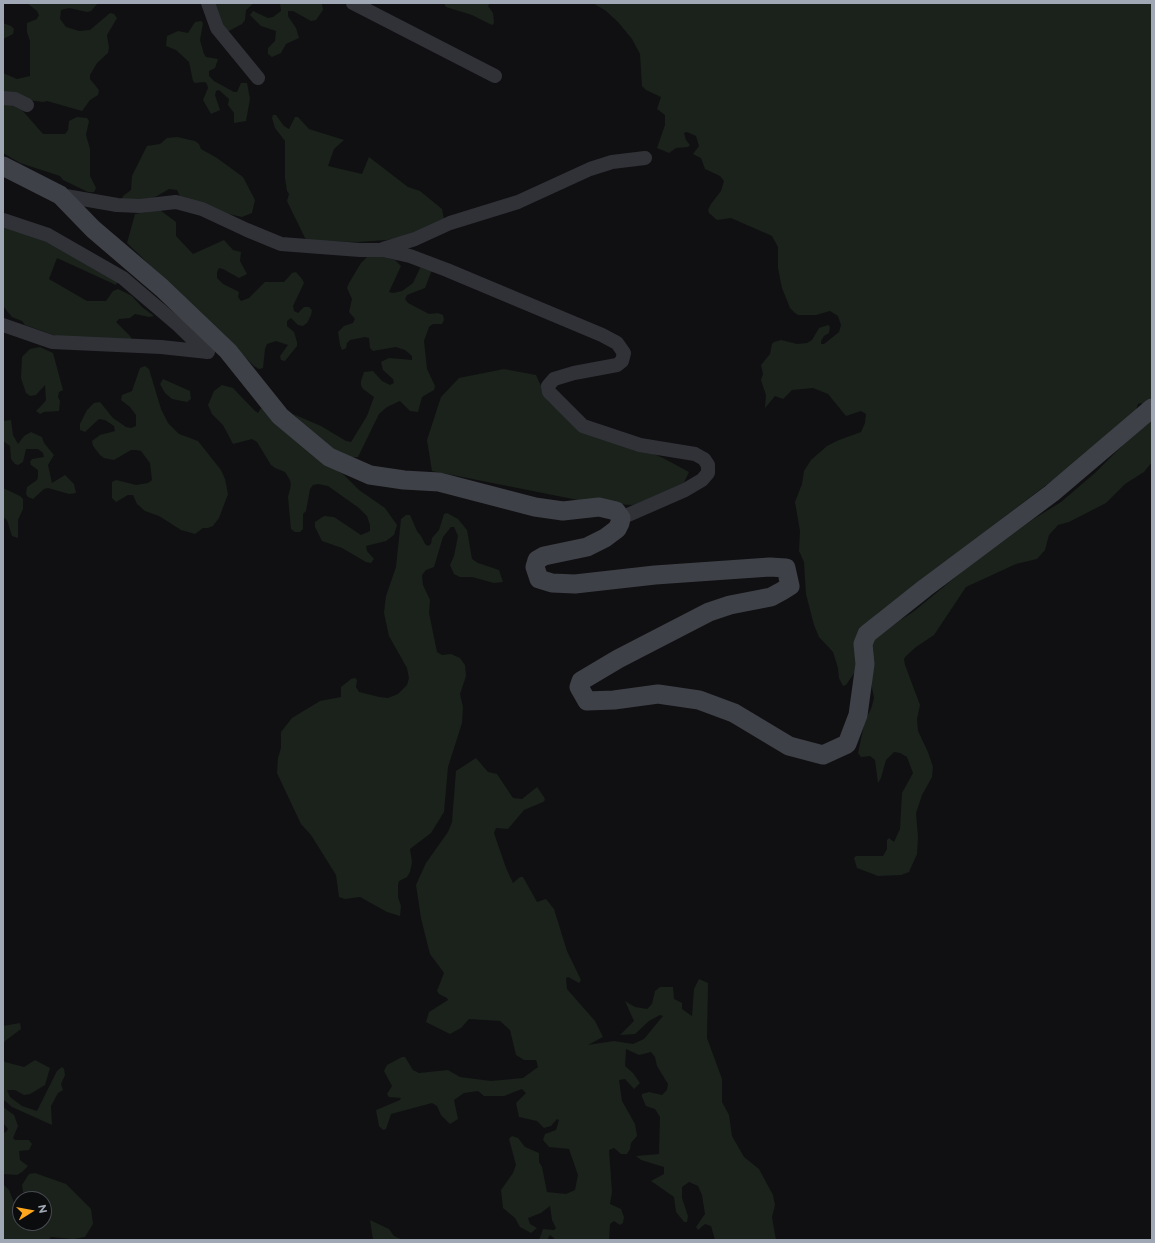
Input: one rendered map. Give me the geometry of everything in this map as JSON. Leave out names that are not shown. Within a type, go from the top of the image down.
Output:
[{"type":"street","points":[[208,3],[217,28],[258,78]]},
{"type":"street","points":[[353,3],[495,76]]},
{"type":"street","points":[[3,98],[15,100],[27,105]]},
{"type":"street","points":[[383,250],[415,239],[450,223],[518,202],[590,169],[612,162],[645,158]]},
{"type":"street","points":[[3,166],[60,195],[117,205],[140,206],[176,202],[202,209],[281,244],[360,250],[383,250],[410,256],[602,335],[617,343],[624,353],[622,360],[617,365],[574,373],[554,379],[548,386],[549,392],[583,426],[640,445],[695,454],[704,459],[708,465],[708,473],[702,480],[685,490],[621,518],[617,529],[605,538],[587,547],[544,556],[537,560],[535,567],[540,578],[552,583],[575,584],[655,575],[770,567],[786,568],[790,586],[771,597],[730,604],[709,612],[618,659],[580,681],[579,687],[587,701],[614,700],[658,694],[699,700],[734,713],[788,746],[823,755],[847,744],[858,715],[865,664],[863,644],[867,634],[925,588],[1052,493],[1152,408]]},
{"type":"street","points":[[60,195],[92,229],[162,288],[228,351],[280,416],[329,457],[370,475],[404,480],[439,482],[535,507],[563,511],[599,507],[608,508],[616,511],[621,518]]},
{"type":"street","points":[[3,220],[48,235],[123,278],[178,325],[206,352]]},
{"type":"street","points":[[3,325],[52,342],[160,347],[206,352],[228,351]]},
{"type":"shaded area","points":[[27,3],[98,3],[91,11],[87,12],[69,8],[61,10],[60,19],[66,27],[79,31],[90,30],[110,13],[114,14],[117,18],[107,35],[109,48],[108,53],[97,63],[90,75],[90,79],[99,90],[98,95],[90,100],[82,111],[47,101],[43,102],[3,97],[3,73],[17,79],[30,76],[30,41],[27,32],[27,23],[37,19],[39,15],[37,11]]},
{"type":"shaded area","points":[[213,3],[254,3],[246,10],[245,20],[242,24],[229,31],[224,29]]},
{"type":"shaded area","points":[[280,3],[319,3],[322,4],[323,10],[316,20],[311,21],[293,11],[288,11],[288,16],[296,28],[299,38],[286,44],[281,53],[272,57],[268,54],[268,48],[275,41],[276,31],[261,26],[250,15],[253,11],[268,18],[273,17],[281,11]]},
{"type":"shaded area","points":[[444,3],[490,3],[488,6],[493,13],[494,23],[492,25],[472,15],[446,7]]},
{"type":"shaded area","points":[[593,3],[1152,3],[1152,400],[1143,406],[1141,403],[1138,404],[1136,410],[1058,476],[878,613],[869,622],[855,672],[846,685],[843,686],[839,678],[838,668],[833,652],[819,637],[814,625],[806,594],[804,562],[799,551],[800,531],[795,502],[802,484],[804,471],[811,460],[827,446],[861,432],[865,423],[866,414],[861,411],[846,416],[828,394],[813,388],[792,390],[783,399],[775,396],[765,408],[766,395],[761,380],[763,374],[761,365],[770,354],[772,344],[774,342],[781,340],[797,344],[807,343],[812,340],[819,328],[828,325],[830,327],[829,333],[824,336],[821,341],[821,344],[824,344],[839,332],[841,325],[838,316],[830,311],[816,315],[798,315],[795,313],[790,308],[782,288],[778,268],[778,247],[772,236],[731,218],[717,220],[709,213],[708,210],[721,191],[724,181],[720,176],[705,169],[701,158],[693,154],[699,146],[696,136],[687,132],[684,133],[686,140],[690,145],[688,147],[676,148],[669,153],[657,148],[665,125],[665,115],[657,109],[661,97],[646,90],[642,86],[640,54],[632,39],[618,22],[606,11]]},
{"type":"shaded area","points":[[201,21],[203,23],[200,40],[204,54],[206,57],[218,59],[215,68],[209,71],[209,76],[214,81],[234,92],[237,92],[241,83],[247,83],[250,99],[246,121],[234,123],[234,113],[228,105],[229,99],[219,90],[216,91],[215,95],[220,110],[211,114],[203,100],[208,88],[207,84],[205,82],[195,83],[193,81],[189,62],[176,50],[166,46],[167,36],[178,31],[188,33],[195,22]]},
{"type":"shaded area","points":[[3,23],[14,29],[13,34],[3,39]]},
{"type":"shaded area","points":[[3,101],[22,110],[43,134],[65,134],[68,130],[69,121],[77,117],[87,118],[89,121],[86,135],[90,149],[90,176],[96,188],[94,192],[88,192],[63,180],[60,176],[20,163],[3,153]]},
{"type":"shaded area","points":[[273,115],[276,115],[284,126],[289,129],[295,117],[298,117],[309,129],[344,140],[334,149],[328,166],[362,174],[369,157],[408,187],[420,191],[442,209],[444,219],[411,236],[387,240],[358,242],[310,241],[305,238],[287,201],[289,194],[287,191],[285,178],[285,141],[275,128],[272,118]]},
{"type":"shaded area","points":[[177,137],[195,141],[199,144],[201,149],[217,158],[243,177],[255,200],[252,213],[242,217],[224,213],[180,196],[177,190],[169,189],[143,202],[122,200],[123,196],[131,190],[132,176],[147,146],[160,144],[167,138]]},
{"type":"shaded area","points":[[160,210],[176,222],[176,236],[193,254],[224,240],[233,250],[241,252],[240,261],[247,274],[239,278],[219,268],[217,278],[223,284],[239,292],[238,297],[241,301],[249,298],[265,282],[284,282],[292,273],[296,272],[302,279],[304,283],[293,306],[294,311],[298,313],[304,307],[309,307],[312,310],[311,315],[307,323],[303,326],[298,325],[291,318],[287,321],[287,326],[294,332],[297,346],[285,361],[281,360],[280,356],[288,345],[276,341],[267,344],[263,368],[259,369],[254,366],[127,243],[135,214]]},
{"type":"shaded area","points":[[3,225],[46,240],[118,280],[116,285],[57,258],[49,279],[87,301],[106,301],[113,291],[118,289],[132,296],[142,307],[154,316],[149,317],[135,314],[130,318],[119,319],[116,322],[131,337],[131,344],[68,340],[25,325],[22,321],[12,317],[3,306]]},
{"type":"shaded area","points":[[376,255],[395,260],[401,266],[389,292],[393,293],[402,291],[413,283],[421,266],[432,270],[425,288],[407,295],[405,299],[408,303],[429,314],[438,313],[443,315],[444,320],[442,324],[433,324],[429,327],[424,341],[427,369],[435,386],[434,390],[422,397],[418,412],[410,411],[400,401],[387,407],[379,414],[358,457],[349,457],[332,449],[293,414],[321,426],[346,441],[351,442],[367,416],[374,397],[363,389],[361,385],[364,372],[373,371],[382,381],[390,385],[394,383],[393,379],[383,370],[381,362],[389,358],[412,360],[412,356],[405,350],[396,347],[373,351],[370,348],[369,338],[365,337],[350,340],[347,343],[346,348],[342,350],[340,345],[338,332],[344,326],[353,323],[355,319],[349,312],[352,299],[347,288],[349,283],[361,263],[367,257]]},
{"type":"shaded area","points":[[40,347],[53,353],[63,390],[59,392],[58,397],[60,401],[59,411],[44,412],[40,414],[36,411],[46,400],[45,385],[36,395],[30,396],[26,393],[21,378],[22,357],[30,349]]},
{"type":"shaded area","points":[[145,366],[149,369],[161,409],[168,423],[179,434],[198,441],[221,470],[225,479],[228,494],[219,518],[213,526],[203,528],[195,534],[181,530],[159,516],[145,511],[137,504],[133,495],[128,495],[116,502],[112,498],[112,482],[116,480],[136,485],[148,483],[152,480],[150,463],[141,451],[136,450],[131,450],[114,460],[104,458],[100,455],[93,446],[92,441],[100,435],[115,431],[114,426],[105,420],[99,419],[85,432],[80,430],[80,424],[87,410],[94,403],[100,402],[113,418],[126,427],[131,428],[136,426],[136,415],[130,407],[121,400],[122,395],[132,391],[140,368]]},
{"type":"shaded area","points":[[504,369],[536,375],[548,401],[578,427],[632,444],[689,472],[680,491],[632,505],[593,503],[432,471],[427,440],[441,397],[459,378]]},
{"type":"shaded area","points":[[163,379],[190,391],[191,399],[187,402],[172,399],[165,393],[160,384]]},
{"type":"shaded area","points":[[222,385],[233,388],[258,413],[261,408],[265,410],[310,452],[344,475],[359,490],[385,508],[397,525],[394,535],[386,541],[366,546],[367,551],[374,559],[371,563],[366,562],[342,548],[322,541],[315,527],[315,522],[324,516],[334,517],[361,535],[370,531],[367,516],[359,508],[328,486],[318,484],[313,485],[310,489],[306,511],[303,514],[303,529],[300,532],[295,532],[291,529],[288,497],[291,485],[285,472],[271,465],[257,442],[252,439],[233,444],[223,425],[212,414],[208,405],[214,391]]},
{"type":"shaded area","points":[[1152,416],[1152,462],[1144,472],[1125,484],[1106,503],[1069,522],[1058,525],[1049,535],[1045,550],[1037,559],[1016,564],[966,587],[934,635],[916,647],[904,659],[920,705],[917,719],[918,731],[933,767],[932,777],[922,795],[916,813],[918,837],[917,854],[909,872],[901,875],[878,876],[857,868],[854,858],[856,856],[883,856],[887,849],[887,840],[889,838],[894,842],[900,829],[902,793],[913,773],[907,757],[900,753],[894,752],[886,760],[878,783],[875,760],[870,756],[861,757],[858,753],[865,720],[871,709],[874,698],[870,677],[870,643],[880,633],[913,612],[964,570],[1032,520],[1061,502],[1096,472]]},
{"type":"shaded area","points":[[11,420],[13,435],[18,444],[24,436],[31,432],[42,437],[44,443],[54,455],[48,465],[52,483],[65,475],[74,484],[76,493],[69,494],[48,488],[44,489],[33,499],[28,497],[26,494],[27,487],[37,480],[38,477],[38,470],[31,465],[30,462],[32,459],[44,457],[43,453],[38,449],[26,449],[23,462],[18,465],[15,464],[11,459],[10,446],[3,441],[3,421]]},
{"type":"shaded area","points":[[3,488],[23,499],[23,509],[18,520],[18,538],[12,536],[7,520],[3,517]]},
{"type":"shaded area","points":[[447,513],[458,519],[467,530],[472,559],[478,563],[499,570],[503,582],[494,583],[472,577],[460,577],[454,574],[450,565],[454,556],[458,536],[454,527],[451,527],[443,537],[434,567],[426,570],[422,575],[423,585],[430,600],[429,613],[437,652],[442,655],[451,654],[460,658],[465,665],[466,676],[460,694],[463,707],[462,723],[448,767],[444,812],[431,833],[410,849],[412,862],[410,872],[407,877],[399,881],[398,885],[398,897],[401,906],[400,916],[387,912],[360,897],[345,899],[339,897],[336,875],[311,835],[301,824],[277,773],[278,758],[281,748],[281,732],[292,718],[320,701],[341,697],[341,687],[351,679],[355,678],[357,680],[356,687],[359,692],[388,698],[398,694],[407,685],[409,678],[407,668],[389,636],[384,613],[386,596],[396,567],[401,519],[406,515],[410,515],[417,531],[425,544],[428,546],[431,544],[432,538],[439,530],[444,514]]},
{"type":"shaded area","points":[[476,758],[488,772],[497,774],[513,798],[522,799],[537,787],[544,797],[545,800],[543,802],[524,810],[508,829],[496,828],[494,833],[506,868],[513,883],[520,877],[523,877],[537,902],[546,899],[554,909],[567,951],[581,980],[579,983],[568,977],[566,978],[567,989],[595,1021],[603,1037],[588,1045],[614,1041],[633,1044],[644,1039],[663,1016],[660,1015],[649,1021],[635,1034],[620,1035],[634,1021],[625,1001],[635,1007],[647,1009],[652,1004],[655,991],[660,987],[673,987],[674,999],[682,1003],[682,1009],[692,1016],[694,989],[699,979],[708,983],[707,1038],[722,1079],[722,1102],[729,1115],[732,1136],[744,1157],[759,1169],[773,1195],[775,1205],[772,1217],[776,1240],[715,1240],[711,1226],[705,1224],[698,1230],[696,1227],[705,1214],[702,1195],[698,1186],[689,1182],[682,1187],[682,1198],[688,1216],[687,1222],[684,1222],[676,1212],[674,1197],[651,1181],[664,1174],[664,1167],[641,1160],[636,1156],[659,1154],[660,1117],[655,1109],[646,1106],[642,1094],[649,1092],[662,1095],[667,1090],[668,1084],[657,1066],[655,1057],[651,1052],[639,1055],[626,1049],[625,1066],[633,1073],[640,1083],[634,1089],[625,1079],[619,1080],[622,1101],[635,1124],[637,1136],[631,1143],[627,1154],[621,1154],[614,1148],[609,1150],[612,1192],[610,1204],[621,1209],[624,1217],[623,1223],[620,1225],[614,1221],[610,1224],[609,1240],[556,1240],[550,1235],[547,1240],[539,1240],[543,1229],[554,1230],[556,1228],[552,1220],[550,1206],[541,1213],[528,1218],[530,1224],[537,1228],[531,1233],[520,1227],[515,1218],[503,1208],[501,1190],[513,1173],[516,1165],[509,1139],[512,1136],[518,1138],[525,1147],[539,1153],[539,1162],[542,1167],[547,1192],[566,1194],[575,1190],[578,1175],[569,1149],[549,1147],[543,1140],[545,1134],[556,1130],[559,1120],[557,1119],[551,1126],[544,1128],[537,1121],[519,1117],[516,1103],[526,1093],[522,1089],[504,1096],[484,1096],[478,1091],[464,1093],[454,1100],[458,1119],[450,1124],[441,1115],[437,1106],[432,1103],[391,1114],[386,1129],[383,1130],[379,1126],[376,1110],[400,1100],[401,1098],[389,1097],[387,1094],[392,1086],[384,1071],[387,1065],[402,1057],[405,1057],[413,1070],[419,1073],[448,1070],[460,1077],[491,1081],[523,1078],[538,1067],[536,1060],[524,1060],[516,1055],[510,1030],[500,1021],[469,1019],[461,1028],[450,1034],[426,1022],[429,1012],[448,1000],[437,991],[444,973],[430,954],[421,918],[416,885],[426,863],[448,832],[452,822],[456,771]]},
{"type":"shaded area","points":[[20,1023],[21,1029],[5,1041],[3,1045],[3,1026]]},
{"type":"shaded area","points":[[3,1058],[5,1062],[24,1067],[35,1060],[50,1068],[45,1085],[30,1094],[24,1095],[15,1090],[7,1090],[10,1097],[22,1106],[37,1111],[57,1071],[62,1067],[64,1069],[65,1075],[61,1084],[63,1090],[58,1093],[51,1106],[52,1125],[12,1107],[4,1100]]},
{"type":"shaded area","points":[[3,1107],[14,1115],[18,1126],[13,1138],[15,1140],[29,1140],[32,1144],[29,1150],[19,1151],[20,1160],[28,1166],[17,1175],[3,1174],[3,1133],[8,1129],[3,1123]]},
{"type":"shaded area","points":[[35,1173],[66,1184],[91,1209],[93,1224],[85,1237],[73,1239],[51,1237],[48,1240],[3,1240],[3,1184],[9,1190],[12,1198],[12,1231],[52,1231],[52,1191],[23,1191],[22,1185],[29,1174]]},
{"type":"shaded area","points":[[370,1220],[389,1229],[394,1236],[403,1240],[373,1240]]}]
